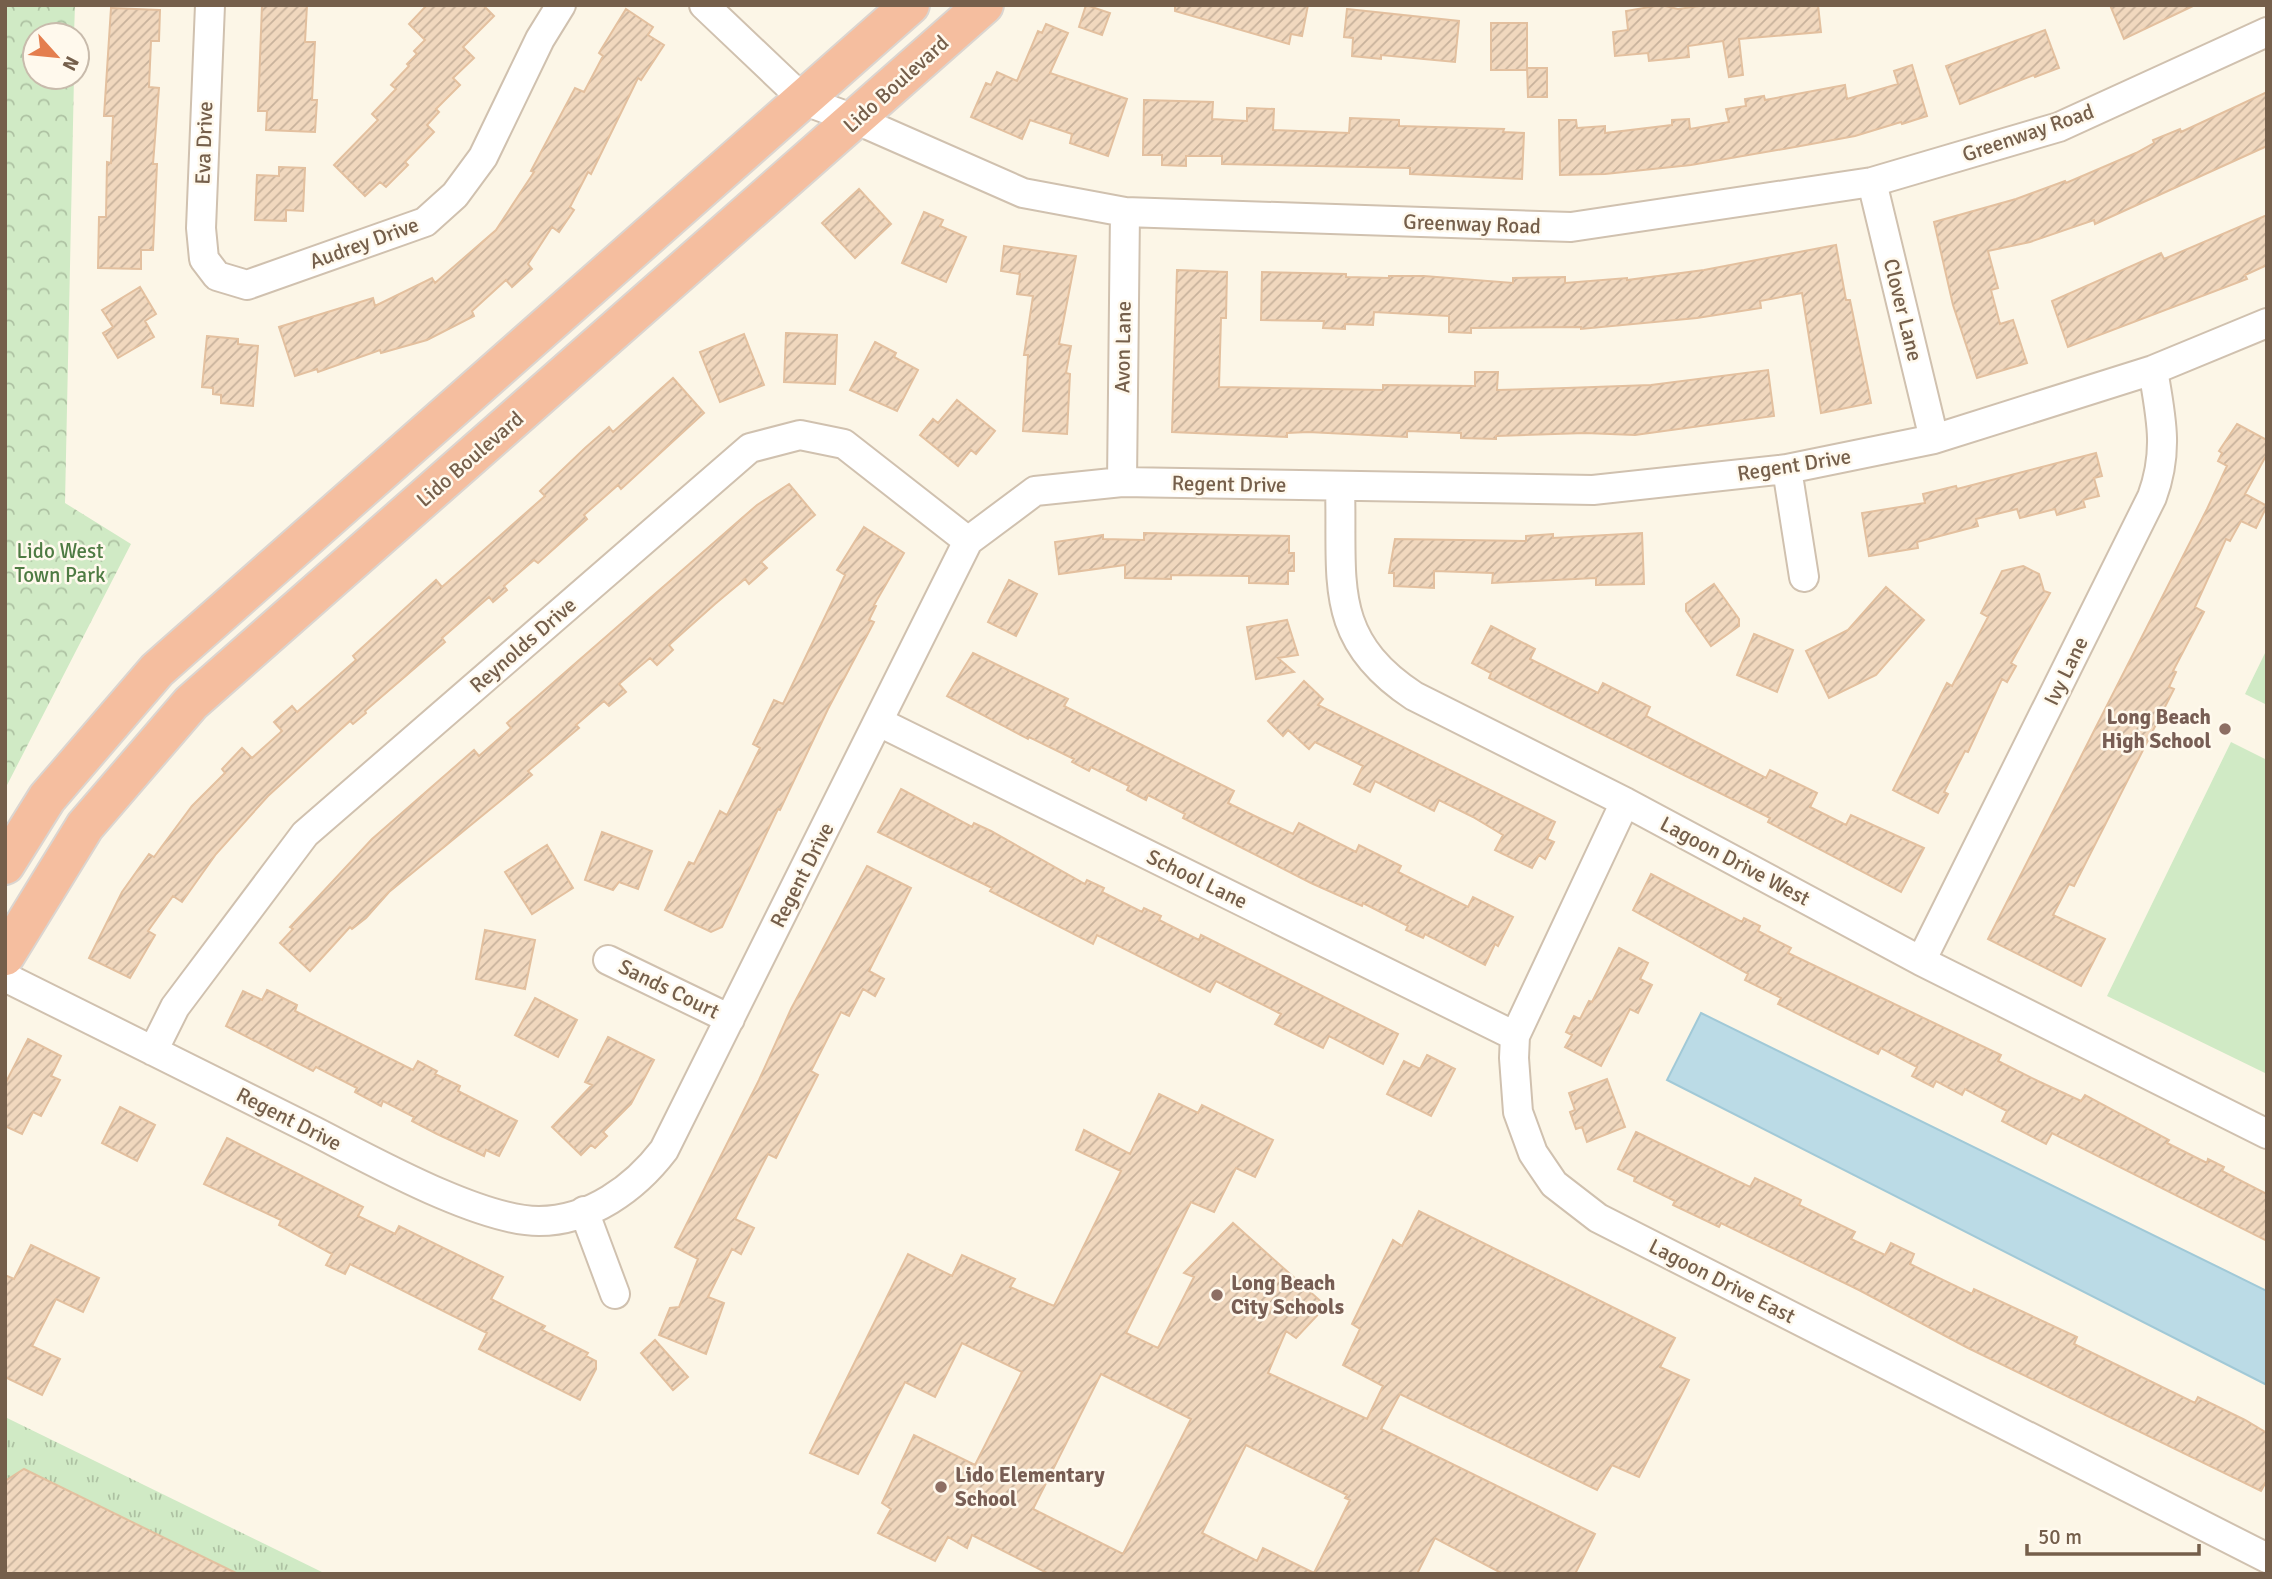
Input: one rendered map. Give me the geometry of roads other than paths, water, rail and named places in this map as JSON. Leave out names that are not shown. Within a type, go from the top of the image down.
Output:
[{"type":"highway","points":[[5,865],[47,798],[157,670],[805,101],[910,5]]},
{"type":"highway","name":"Lido Boulevard","points":[[5,956],[85,826],[191,703],[857,120],[984,5]]},
{"type":"street","name":"Eva Drive","points":[[210,5],[201,228],[204,259],[217,276]]},
{"type":"street","name":"Audrey Drive","points":[[217,276],[247,285],[425,222],[455,195],[483,157],[540,39],[561,5]]},
{"type":"street","name":"Greenway Road","points":[[704,5],[805,101],[857,120],[1023,193],[1125,212],[1571,227],[1872,182],[2059,127],[2267,32]]},
{"type":"street","name":"Clover Lane","points":[[1872,182],[1934,439]]},
{"type":"street","name":"Avon Lane","points":[[1122,482],[1125,212]]},
{"type":"street","name":"Regent Drive","points":[[5,977],[407,1178],[498,1214],[542,1221],[584,1211],[614,1198],[647,1172],[664,1150],[968,541],[1035,491],[1122,482],[1593,490],[1787,469],[1934,439],[2153,370],[2267,323]]},
{"type":"street","name":"Ivy Lane","points":[[1921,961],[2152,497],[2162,471],[2164,447],[2153,370]]},
{"type":"street","name":"Reynolds Drive","points":[[153,1051],[175,1007],[305,834],[750,448],[800,435],[844,444],[968,541]]},
{"type":"street","points":[[1787,469],[1804,577]]},
{"type":"street","name":"Lagoon Drive West","points":[[1340,486],[1344,607],[1356,641],[1371,662],[1390,680],[1414,696],[1625,802],[1921,961],[2267,1134]]},
{"type":"street","name":"School Lane","points":[[879,722],[1515,1036]]},
{"type":"street","name":"Lagoon Drive East","points":[[1625,802],[1515,1036],[1514,1080],[1525,1133],[1543,1169],[1575,1203],[1610,1224],[2267,1558]]},
{"type":"street","name":"Sands Court","points":[[608,960],[730,1019]]},
{"type":"street","points":[[584,1211],[615,1294]]},
{"type":"water","points":[[1701,1013],[2267,1291],[2267,1385],[1667,1080]]},
{"type":"place","name":"Long Beach High School","points":[[2225,729]]},
{"type":"place","name":"Long Beach City Schools","points":[[1217,1295]]},
{"type":"place","name":"Lido Elementary School","points":[[941,1487]]},
{"type":"park label","name":"Lido West Town Park","points":[[60,563]]}]
